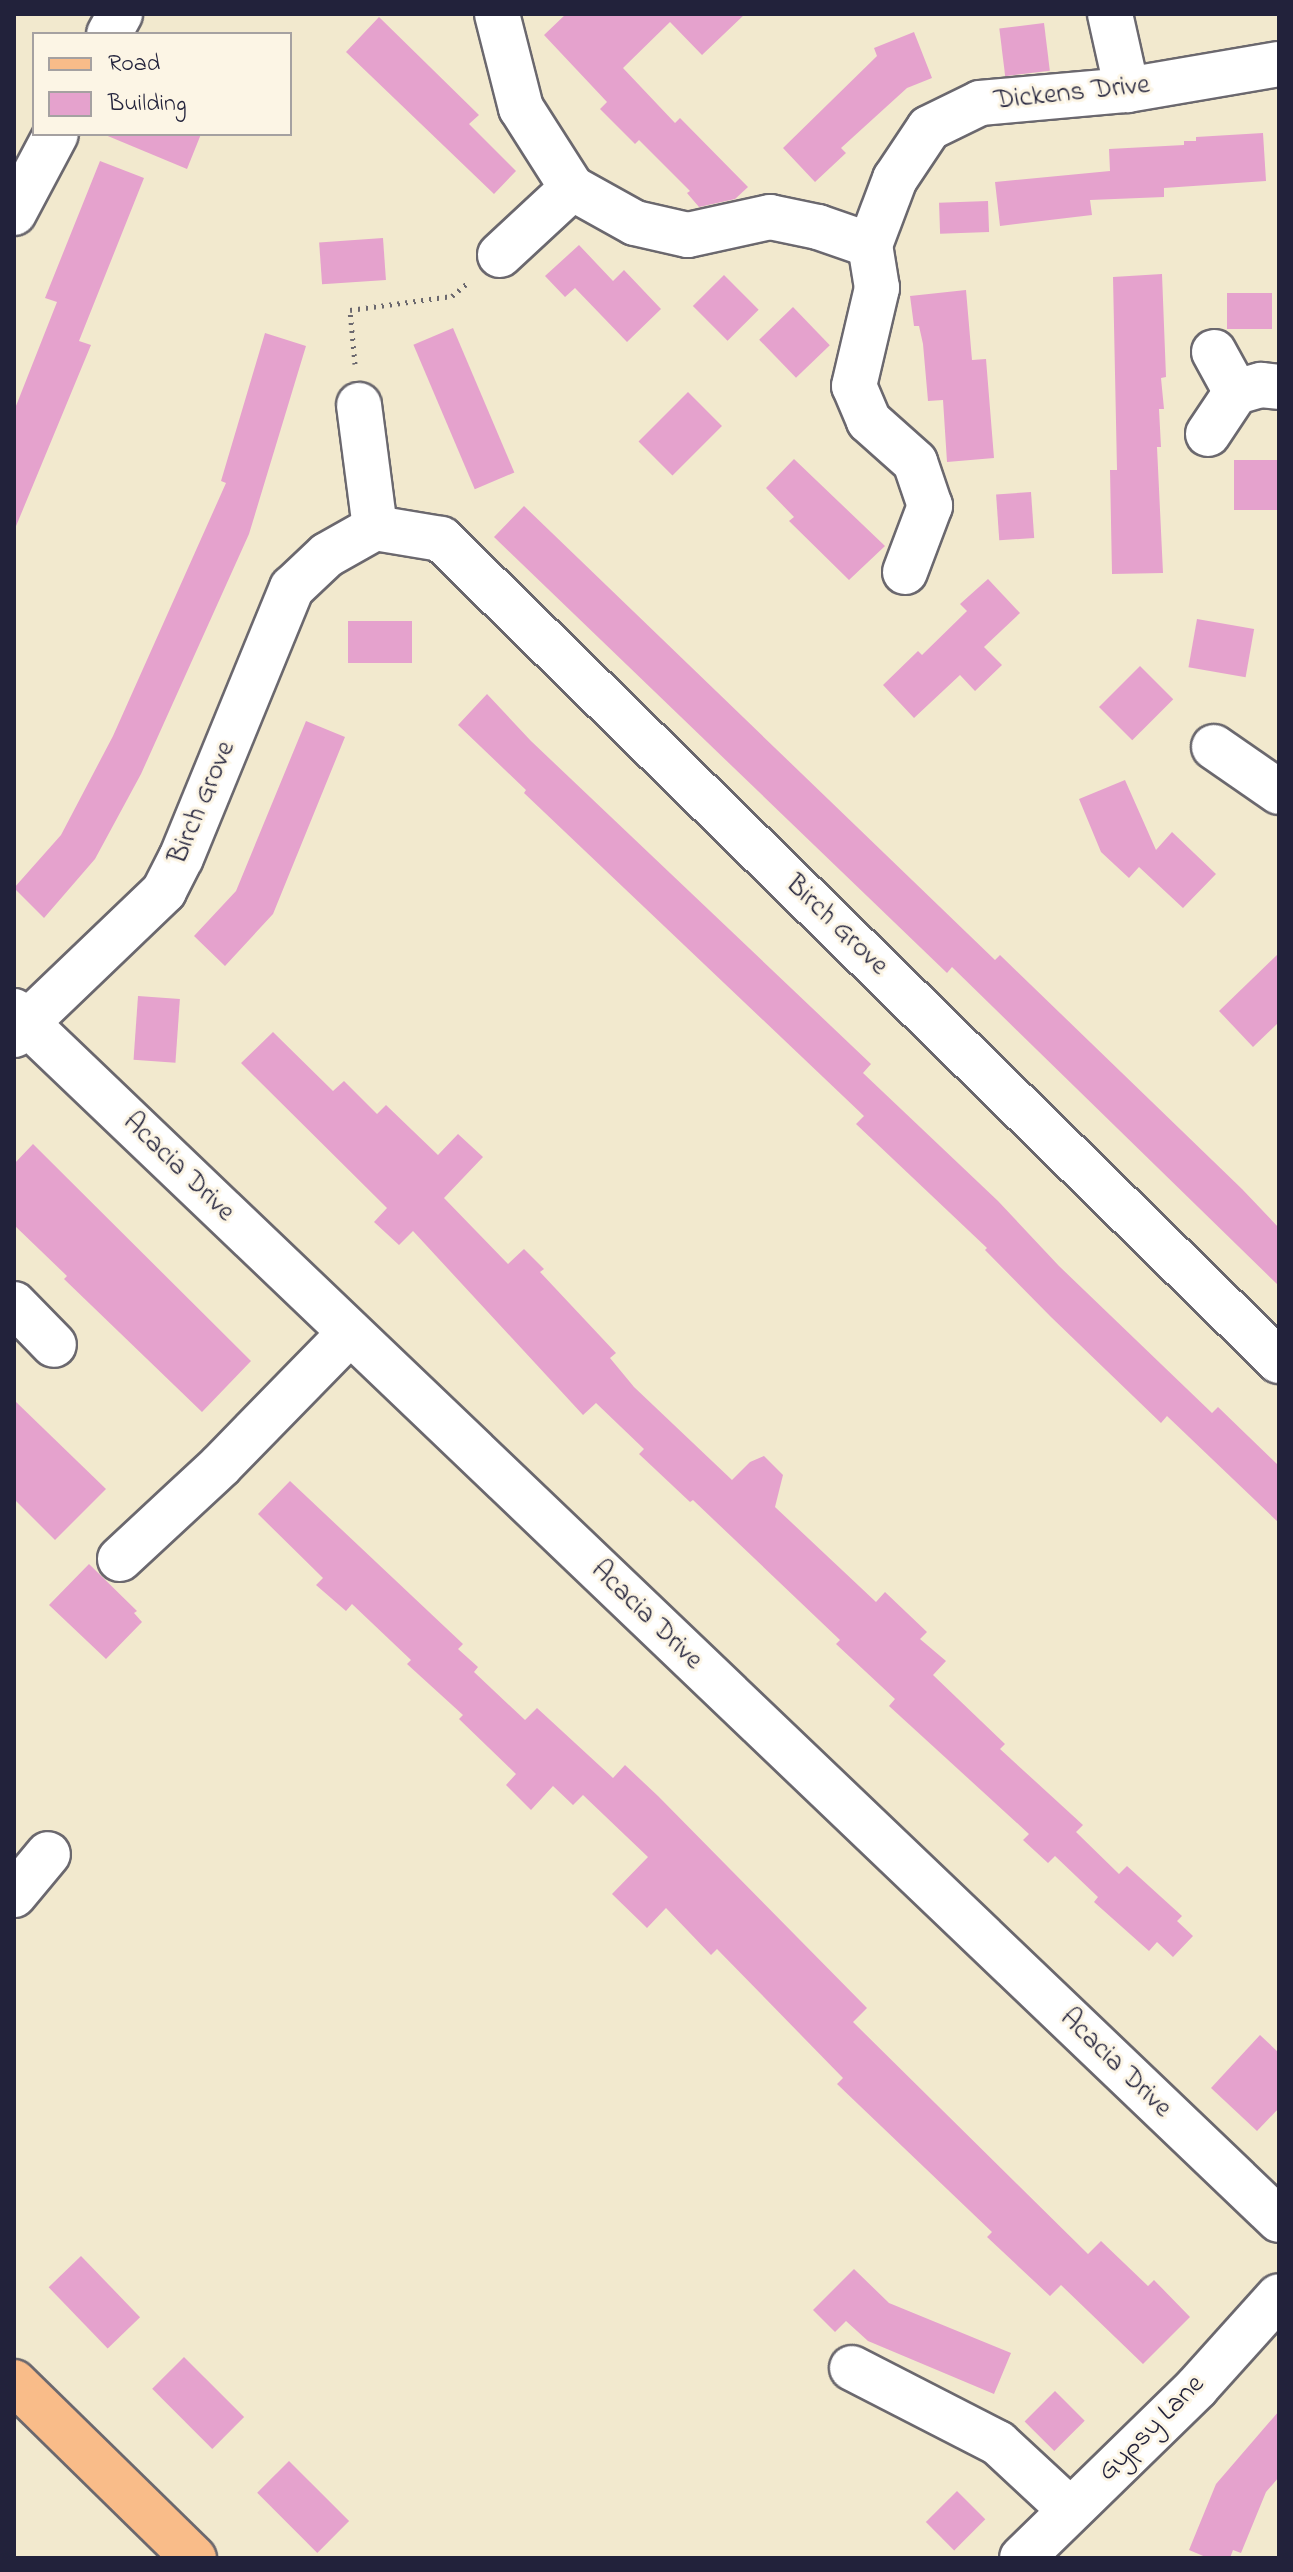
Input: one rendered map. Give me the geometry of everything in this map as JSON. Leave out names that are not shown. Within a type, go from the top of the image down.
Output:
[{"type":"main road","points":[[14,2382],[194,2558]]},
{"type":"street","points":[[110,32],[120,14]]},
{"type":"street","points":[[497,14],[521,108],[572,188],[635,223],[688,235],[770,217],[818,227],[870,245]]},
{"type":"street","points":[[1110,14],[1127,90]]},
{"type":"street","name":"Dickens Drive","points":[[905,572],[930,506],[915,462],[869,421],[854,386],[877,288],[870,245],[895,179],[929,128],[980,103],[1127,90],[1279,64]]},
{"type":"street","points":[[14,213],[55,136]]},
{"type":"street","points":[[500,255],[572,188]]},
{"type":"street","points":[[1214,352],[1236,392]]},
{"type":"street","points":[[1208,434],[1236,392],[1261,385],[1279,387]]},
{"type":"street","points":[[359,405],[375,528]]},
{"type":"street","name":"Birch Grove","points":[[18,1023],[164,891],[181,858],[292,588],[327,555],[375,528],[441,539],[1279,1361]]},
{"type":"street","points":[[1214,747],[1279,792]]},
{"type":"street","name":"Acacia Drive","points":[[18,1023],[350,1333],[1279,2220]]},
{"type":"street","points":[[14,1304],[54,1345]]},
{"type":"street","points":[[120,1559],[220,1466],[350,1333]]},
{"type":"street","points":[[14,1895],[48,1854]]},
{"type":"street","name":"Gypsy Lane","points":[[1022,2558],[1197,2387],[1279,2296]]},
{"type":"street","points":[[852,2368],[998,2443],[1070,2510]]},
{"type":"path","points":[[359,405],[350,310],[452,296],[500,255]]},
{"type":"building","points":[[566,14],[745,14],[702,55],[670,22],[623,68],[675,123],[680,118],[748,187],[735,199],[699,207],[687,193],[690,191],[639,140],[635,144],[600,109],[607,102],[544,35]]},
{"type":"building","points":[[379,17],[479,115],[469,124],[516,171],[494,194],[346,52]]},
{"type":"building","points":[[1044,23],[1050,71],[1005,76],[999,28]]},
{"type":"building","points":[[914,32],[932,78],[907,88],[841,148],[846,153],[815,182],[783,148],[877,56],[874,48]]},
{"type":"building","points":[[1263,133],[1266,181],[1164,188],[1164,197],[1090,200],[1092,215],[1000,226],[995,182],[1110,171],[1109,149],[1184,145],[1184,141],[1196,141],[1196,137]]},
{"type":"building","points":[[108,136],[200,136],[187,169]]},
{"type":"building","points":[[100,161],[144,178],[79,341],[91,345],[14,531],[14,411],[57,302],[45,298]]},
{"type":"building","points":[[988,201],[989,232],[940,234],[939,203]]},
{"type":"building","points":[[383,238],[386,280],[322,284],[319,242]]},
{"type":"building","points":[[579,245],[613,281],[624,270],[661,309],[627,342],[575,288],[565,297],[545,276]]},
{"type":"building","points":[[1162,274],[1166,377],[1161,378],[1164,409],[1159,409],[1161,447],[1157,447],[1163,573],[1112,574],[1110,470],[1117,470],[1113,277]]},
{"type":"building","points":[[724,275],[759,310],[728,341],[693,306]]},
{"type":"building","points":[[966,290],[972,360],[986,359],[994,458],[947,462],[943,400],[928,401],[923,344],[919,326],[914,326],[910,296]]},
{"type":"building","points":[[1227,293],[1272,293],[1272,329],[1227,329]]},
{"type":"building","points":[[793,307],[830,345],[796,378],[759,340]]},
{"type":"building","points":[[453,328],[514,473],[475,489],[413,345]]},
{"type":"building","points":[[265,333],[306,346],[249,534],[141,774],[95,859],[44,918],[14,888],[61,835],[113,736],[226,483],[221,481]]},
{"type":"building","points":[[688,392],[722,426],[672,475],[639,441]]},
{"type":"building","points":[[794,459],[885,546],[849,580],[789,521],[794,517],[766,488]]},
{"type":"building","points":[[1234,460],[1279,460],[1279,510],[1234,510]]},
{"type":"building","points":[[1031,492],[1034,538],[999,540],[996,494]]},
{"type":"building","points":[[524,506],[995,960],[1000,955],[1242,1189],[1279,1228],[1279,1286],[952,967],[947,973],[494,537]]},
{"type":"building","points":[[988,579],[1020,613],[984,647],[1002,665],[975,691],[960,675],[914,718],[883,685],[918,651],[922,655],[967,611],[960,604]]},
{"type":"building","points":[[1197,619],[1254,629],[1246,677],[1188,667]]},
{"type":"building","points":[[348,621],[412,621],[412,663],[348,663]]},
{"type":"building","points":[[1140,666],[1173,699],[1132,740],[1099,707]]},
{"type":"building","points":[[487,694],[531,741],[871,1064],[863,1073],[998,1201],[1059,1266],[1212,1413],[1218,1407],[1279,1466],[1279,1523],[1167,1416],[1161,1423],[1051,1317],[985,1250],[987,1248],[856,1124],[864,1116],[524,793],[526,790],[458,725]]},
{"type":"building","points":[[306,721],[345,737],[273,914],[225,966],[194,936],[236,891]]},
{"type":"building","points":[[1125,780],[1156,850],[1172,832],[1216,874],[1183,908],[1139,867],[1129,878],[1101,852],[1079,799]]},
{"type":"building","points":[[1279,953],[1279,1022],[1253,1047],[1219,1011]]},
{"type":"building","points":[[138,996],[180,999],[175,1063],[134,1060]]},
{"type":"building","points":[[273,1032],[333,1091],[344,1081],[377,1114],[386,1105],[438,1155],[458,1134],[483,1157],[444,1198],[508,1264],[524,1249],[544,1269],[540,1272],[616,1353],[610,1358],[634,1387],[732,1480],[750,1462],[764,1456],[783,1475],[775,1507],[876,1602],[885,1592],[927,1632],[920,1639],[946,1661],[933,1675],[1005,1744],[1000,1749],[1083,1825],[1076,1832],[1119,1874],[1127,1866],[1182,1916],[1177,1921],[1193,1936],[1173,1957],[1157,1942],[1149,1951],[1094,1902],[1098,1897],[1055,1856],[1048,1863],[1023,1840],[1029,1834],[889,1706],[895,1699],[836,1644],[840,1640],[693,1500],[690,1502],[639,1454],[644,1449],[596,1403],[583,1415],[413,1231],[399,1245],[374,1222],[387,1208],[241,1063]]},
{"type":"building","points":[[33,1144],[251,1361],[202,1412],[64,1279],[67,1276],[14,1225],[14,1164]]},
{"type":"building","points":[[14,1400],[106,1489],[55,1540],[14,1499]]},
{"type":"building","points":[[290,1481],[463,1644],[458,1649],[478,1667],[474,1672],[525,1720],[537,1708],[613,1778],[625,1765],[658,1796],[867,2008],[853,2022],[1088,2254],[1101,2241],[1148,2286],[1154,2280],[1190,2317],[1143,2364],[1061,2285],[1050,2296],[987,2237],[992,2232],[837,2084],[843,2078],[717,1949],[711,1955],[666,1908],[647,1928],[612,1894],[648,1857],[583,1795],[573,1805],[553,1786],[531,1810],[506,1785],[516,1774],[459,1719],[463,1715],[407,1664],[411,1660],[352,1604],[346,1611],[316,1585],[323,1578],[258,1514]]},
{"type":"building","points":[[89,1564],[137,1611],[134,1613],[142,1622],[106,1659],[49,1605]]},
{"type":"building","points":[[1260,2035],[1279,2053],[1279,2108],[1257,2131],[1211,2088]]},
{"type":"building","points":[[81,2256],[140,2317],[108,2348],[49,2287]]},
{"type":"building","points":[[854,2269],[889,2303],[1011,2353],[994,2394],[868,2341],[846,2321],[835,2332],[813,2310]]},
{"type":"building","points":[[184,2357],[244,2417],[212,2449],[152,2389]]},
{"type":"building","points":[[1055,2391],[1085,2421],[1054,2451],[1025,2421]]},
{"type":"building","points":[[1279,2411],[1279,2477],[1266,2492],[1241,2553],[1233,2550],[1230,2558],[1208,2558],[1189,2550],[1216,2484]]},
{"type":"building","points":[[289,2461],[349,2521],[317,2553],[257,2493]]},
{"type":"building","points":[[957,2491],[985,2519],[954,2550],[926,2522]]}]
